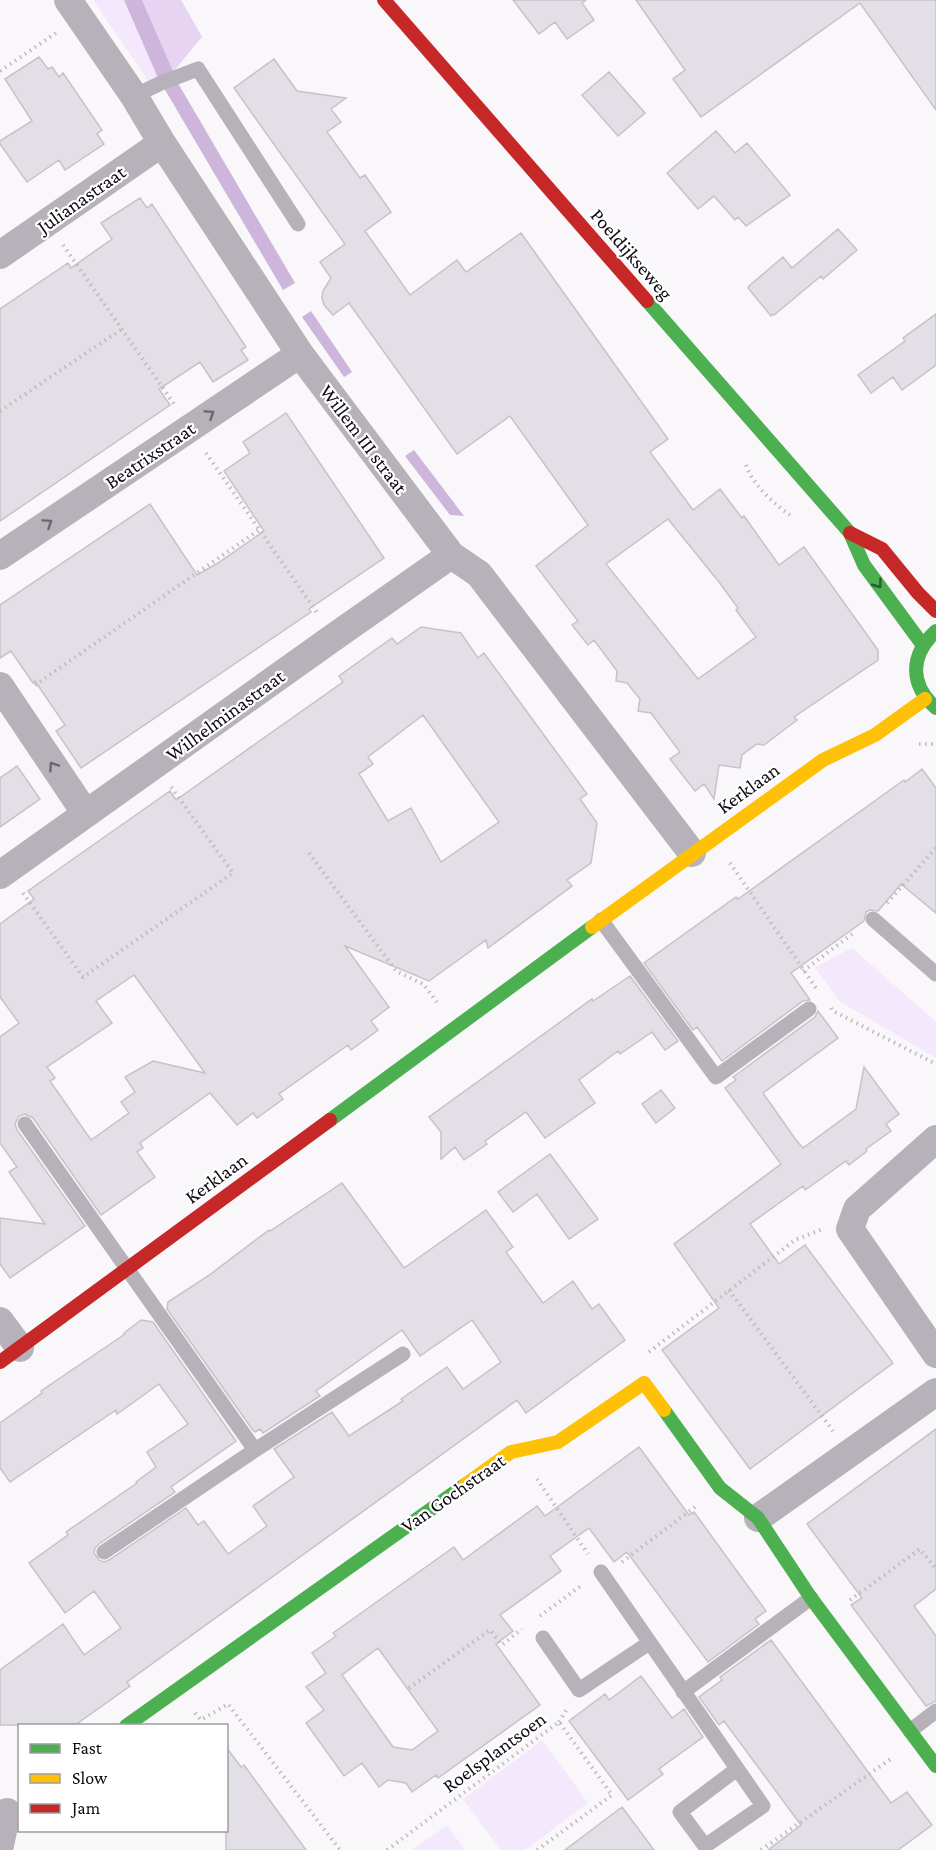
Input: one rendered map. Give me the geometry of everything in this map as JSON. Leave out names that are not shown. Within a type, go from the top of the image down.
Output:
[{"type":"street","name":"Poeldijkseweg","points":[[384,0],[850,533],[864,565],[922,644]]},
{"type":"street","name":"Willem III straat","points":[[74,8],[134,96],[162,143],[300,354],[451,555],[479,574],[703,846]]},
{"type":"street","name":"Julianastraat","points":[[0,255],[162,143]]},
{"type":"street","name":"Beatrixstraat","points":[[0,556],[300,354]]},
{"type":"street","name":"Poeldijkseweg","points":[[850,533],[882,549],[936,611]]},
{"type":"street","name":"Wilhelminastraat","points":[[3,873],[451,555]]},
{"type":"street","points":[[931,704],[918,687],[915,672],[922,644],[936,631]]},
{"type":"street","points":[[5,694],[86,814]]},
{"type":"street","name":"Kerklaan","points":[[10,1355],[601,920],[823,760],[931,704]]},
{"type":"street","points":[[936,1139],[857,1209],[850,1228],[936,1354]]},
{"type":"street","points":[[0,1320],[10,1355]]},
{"type":"street","points":[[644,1383],[720,1488],[758,1518],[825,1618],[936,1766]]},
{"type":"street","name":"Van Gochstraat","points":[[127,1724],[511,1452],[558,1442],[644,1383]]},
{"type":"street","points":[[758,1518],[936,1392]]},
{"type":"street","points":[[0,1845],[9,1811]]},
{"type":"lane","points":[[134,96],[198,69],[298,224]]},
{"type":"lane","points":[[873,919],[936,974]]},
{"type":"lane","points":[[601,920],[716,1077],[809,1009]]},
{"type":"lane","points":[[25,1124],[255,1450]]},
{"type":"lane","points":[[104,1552],[403,1354]]},
{"type":"lane","points":[[601,1572],[763,1806],[705,1846],[680,1812],[736,1769]]},
{"type":"lane","points":[[683,1692],[811,1598]]},
{"type":"lane","points":[[543,1638],[579,1690],[649,1643]]},
{"type":"lane","points":[[913,1736],[936,1711]]},
{"type":"path","points":[[0,71],[74,8]]},
{"type":"path","points":[[0,411],[122,329]]},
{"type":"path","points":[[5,694],[259,530]]},
{"type":"path","points":[[3,873],[83,976],[233,873],[155,765]]},
{"type":"path","points":[[703,846],[821,995]]},
{"type":"path","points":[[309,853],[396,971],[423,984],[456,1027]]},
{"type":"path","points":[[827,1003],[833,1011],[936,1064]]},
{"type":"path","points":[[644,1383],[649,1350],[795,1240],[854,1217]]},
{"type":"path","points":[[729,1290],[849,1454]]},
{"type":"path","points":[[517,1450],[601,1572]]},
{"type":"path","points":[[825,1618],[920,1549],[936,1569]]},
{"type":"path","points":[[409,1688],[490,1630],[502,1645],[525,1627]]},
{"type":"path","points":[[176,1689],[201,1720],[228,1704],[340,1850]]},
{"type":"path","name":"Roelsplantsoen","points":[[387,1850],[560,1722],[612,1795],[537,1850]]},
{"type":"path","points":[[761,1850],[913,1736]]},
{"type":"shaded area","points":[[93,0],[124,0],[158,78],[149,82]]},
{"type":"shaded area","points":[[124,0],[142,0],[179,85],[295,283],[283,290],[158,78]]},
{"type":"shaded area","points":[[142,0],[181,0],[202,37],[173,72]]},
{"type":"shaded area","points":[[311,311],[352,372],[344,377],[302,317]]},
{"type":"shaded area","points":[[414,450],[464,516],[450,515],[405,456]]},
{"type":"shaded area","points":[[852,948],[936,1022],[936,1058],[839,1001],[815,967]]},
{"type":"shaded area","points":[[542,1740],[588,1803],[525,1850],[501,1850],[463,1799]]},
{"type":"shaded area","points":[[447,1825],[465,1850],[412,1850]]},
{"type":"building","points":[[513,0],[586,0],[582,3],[594,20],[567,39],[555,22],[539,34]]},
{"type":"building","points":[[636,0],[936,0],[936,110],[860,3],[701,117],[673,79],[685,70]]},
{"type":"building","points":[[39,57],[48,69],[52,67],[59,77],[63,73],[102,130],[97,134],[104,144],[65,170],[59,160],[27,182],[0,144],[0,141],[32,121],[5,79]]},
{"type":"building","points":[[274,59],[297,91],[346,98],[331,109],[341,122],[327,132],[360,178],[365,175],[391,212],[365,231],[410,295],[457,260],[466,272],[521,233],[668,439],[650,452],[693,510],[720,489],[742,518],[744,516],[779,565],[804,547],[878,650],[878,660],[794,717],[797,720],[764,745],[757,744],[742,755],[740,768],[719,765],[714,799],[704,784],[695,791],[670,759],[680,752],[651,713],[638,711],[640,699],[627,683],[616,681],[617,671],[594,640],[588,645],[572,625],[578,621],[536,566],[588,525],[510,416],[457,454],[349,303],[333,315],[324,305],[323,291],[331,278],[320,262],[345,244],[234,88]],"holes":[[[668,519],[719,582],[756,637],[698,679],[606,564]]]},
{"type":"building","points":[[609,72],[645,113],[618,136],[582,95]]},
{"type":"building","points":[[716,131],[735,153],[747,143],[790,195],[746,226],[738,217],[735,220],[714,196],[698,209],[667,173]]},
{"type":"building","points":[[140,198],[147,208],[152,204],[246,347],[241,350],[248,360],[213,382],[200,362],[159,389],[170,405],[0,521],[0,309],[68,263],[71,268],[112,239],[101,223]]},
{"type":"building","points":[[838,229],[857,250],[823,279],[821,276],[771,316],[748,288],[749,286],[783,257],[792,268]]},
{"type":"building","points":[[936,314],[936,365],[902,390],[893,377],[871,393],[858,375],[905,341],[903,338]]},
{"type":"building","points":[[286,413],[384,558],[309,609],[311,612],[81,768],[56,731],[65,725],[35,681],[33,683],[11,651],[0,658],[0,605],[150,504],[197,575],[218,563],[264,531],[224,471],[250,453],[243,442]]},
{"type":"building","points":[[421,627],[461,633],[478,658],[484,653],[587,794],[580,799],[597,823],[591,863],[567,880],[572,886],[488,948],[486,940],[429,981],[345,946],[389,1007],[371,1021],[378,1030],[351,1050],[348,1045],[279,1094],[283,1099],[257,1118],[253,1113],[237,1125],[210,1093],[140,1143],[143,1148],[137,1152],[155,1177],[101,1215],[33,1118],[25,1114],[19,1116],[15,1124],[17,1130],[85,1226],[10,1278],[0,1264],[0,1218],[45,1224],[9,1172],[17,1167],[0,1143],[0,1037],[19,1023],[0,997],[0,924],[34,899],[28,891],[83,852],[170,791],[176,800],[343,682],[339,676],[392,638],[397,644]],"holes":[[[423,715],[499,822],[441,862],[411,808],[388,821],[359,774],[373,764],[368,757]],[[134,975],[205,1073],[153,1061],[125,1077],[135,1092],[121,1102],[129,1113],[91,1140],[50,1081],[55,1078],[47,1067],[112,1023],[96,1001]]]},
{"type":"building","points":[[17,766],[40,799],[0,827],[0,778]]},
{"type":"building","points":[[922,769],[936,788],[936,913],[901,884],[878,911],[866,912],[864,921],[791,973],[810,1000],[803,1001],[722,1061],[697,1027],[693,1030],[644,963]]},
{"type":"building","points":[[630,976],[678,1041],[665,1050],[652,1032],[620,1054],[618,1051],[579,1080],[595,1103],[545,1138],[526,1112],[485,1141],[487,1144],[464,1160],[455,1147],[441,1159],[441,1132],[429,1117],[592,999],[593,1001]]},
{"type":"building","points":[[818,1011],[838,1038],[763,1093],[796,1140],[803,1148],[856,1109],[864,1067],[899,1114],[886,1124],[891,1131],[849,1165],[846,1161],[805,1190],[803,1186],[750,1224],[779,1264],[805,1245],[893,1363],[750,1469],[662,1350],[719,1308],[674,1244],[781,1164],[725,1088],[736,1080],[733,1077],[815,1017]]},
{"type":"building","points":[[661,1090],[675,1108],[656,1123],[642,1104]]},
{"type":"building","points":[[550,1154],[598,1219],[569,1239],[537,1194],[513,1212],[498,1192]]},
{"type":"building","points":[[342,1183],[404,1268],[486,1210],[513,1247],[506,1252],[543,1303],[573,1281],[592,1309],[599,1304],[625,1340],[526,1413],[517,1400],[127,1682],[130,1686],[76,1724],[0,1725],[0,1670],[63,1624],[84,1655],[121,1628],[94,1591],[65,1613],[29,1563],[68,1535],[66,1532],[137,1483],[156,1467],[147,1452],[188,1424],[159,1384],[117,1414],[116,1410],[10,1482],[0,1468],[0,1423],[42,1393],[41,1391],[125,1334],[141,1320],[153,1322],[236,1441],[171,1487],[175,1492],[99,1544],[94,1553],[99,1560],[104,1562],[186,1508],[198,1525],[204,1521],[228,1554],[267,1526],[253,1506],[294,1477],[274,1449],[332,1412],[349,1436],[403,1401],[401,1399],[447,1367],[463,1389],[501,1362],[472,1320],[420,1356],[402,1330],[316,1391],[320,1396],[263,1433],[260,1429],[255,1432],[167,1309],[168,1302]]},
{"type":"building","points":[[936,1429],[936,1589],[914,1606],[936,1636],[936,1701],[926,1706],[851,1605],[862,1598],[807,1524]]},
{"type":"building","points":[[639,1447],[689,1515],[694,1512],[766,1611],[755,1619],[759,1624],[708,1662],[627,1552],[614,1562],[589,1528],[550,1556],[561,1571],[500,1615],[513,1631],[496,1644],[540,1705],[438,1778],[436,1775],[412,1792],[406,1783],[388,1780],[379,1787],[362,1763],[344,1776],[306,1723],[324,1710],[306,1687],[326,1673],[312,1653],[336,1636],[333,1633],[454,1547],[463,1560],[537,1506],[545,1516]],"holes":[[[378,1648],[438,1731],[412,1750],[393,1747],[342,1675]]]},
{"type":"building","points":[[771,1640],[891,1803],[907,1792],[932,1825],[898,1850],[768,1850],[801,1825],[724,1721],[719,1725],[699,1697],[722,1680],[720,1677]]},
{"type":"building","points":[[641,1676],[672,1718],[684,1709],[703,1737],[659,1769],[663,1774],[628,1800],[569,1721],[605,1694],[609,1700]]},
{"type":"building","points":[[228,1750],[241,1767],[244,1765],[306,1850],[226,1850]]},
{"type":"building","points":[[622,1807],[654,1850],[565,1850],[602,1822]]},
{"type":"traffic: fast","points":[[647,301],[850,533],[864,565],[922,644]]},
{"type":"traffic: fast","points":[[936,631],[921,650],[916,670],[921,689],[936,708]]},
{"type":"traffic: fast","points":[[330,1120],[592,927]]},
{"type":"traffic: fast","points":[[664,1410],[720,1488],[758,1518],[811,1598],[936,1766]]},
{"type":"traffic: fast","points":[[129,1724],[465,1485]]},
{"type":"traffic: slow","points":[[592,927],[823,760],[875,735],[925,699]]},
{"type":"traffic: slow","points":[[465,1485],[511,1452],[558,1442],[644,1383],[664,1410]]},
{"type":"traffic: jam","points":[[384,0],[647,301]]},
{"type":"traffic: jam","points":[[850,533],[882,549],[936,611]]},
{"type":"traffic: jam","points":[[0,1362],[330,1120]]}]
